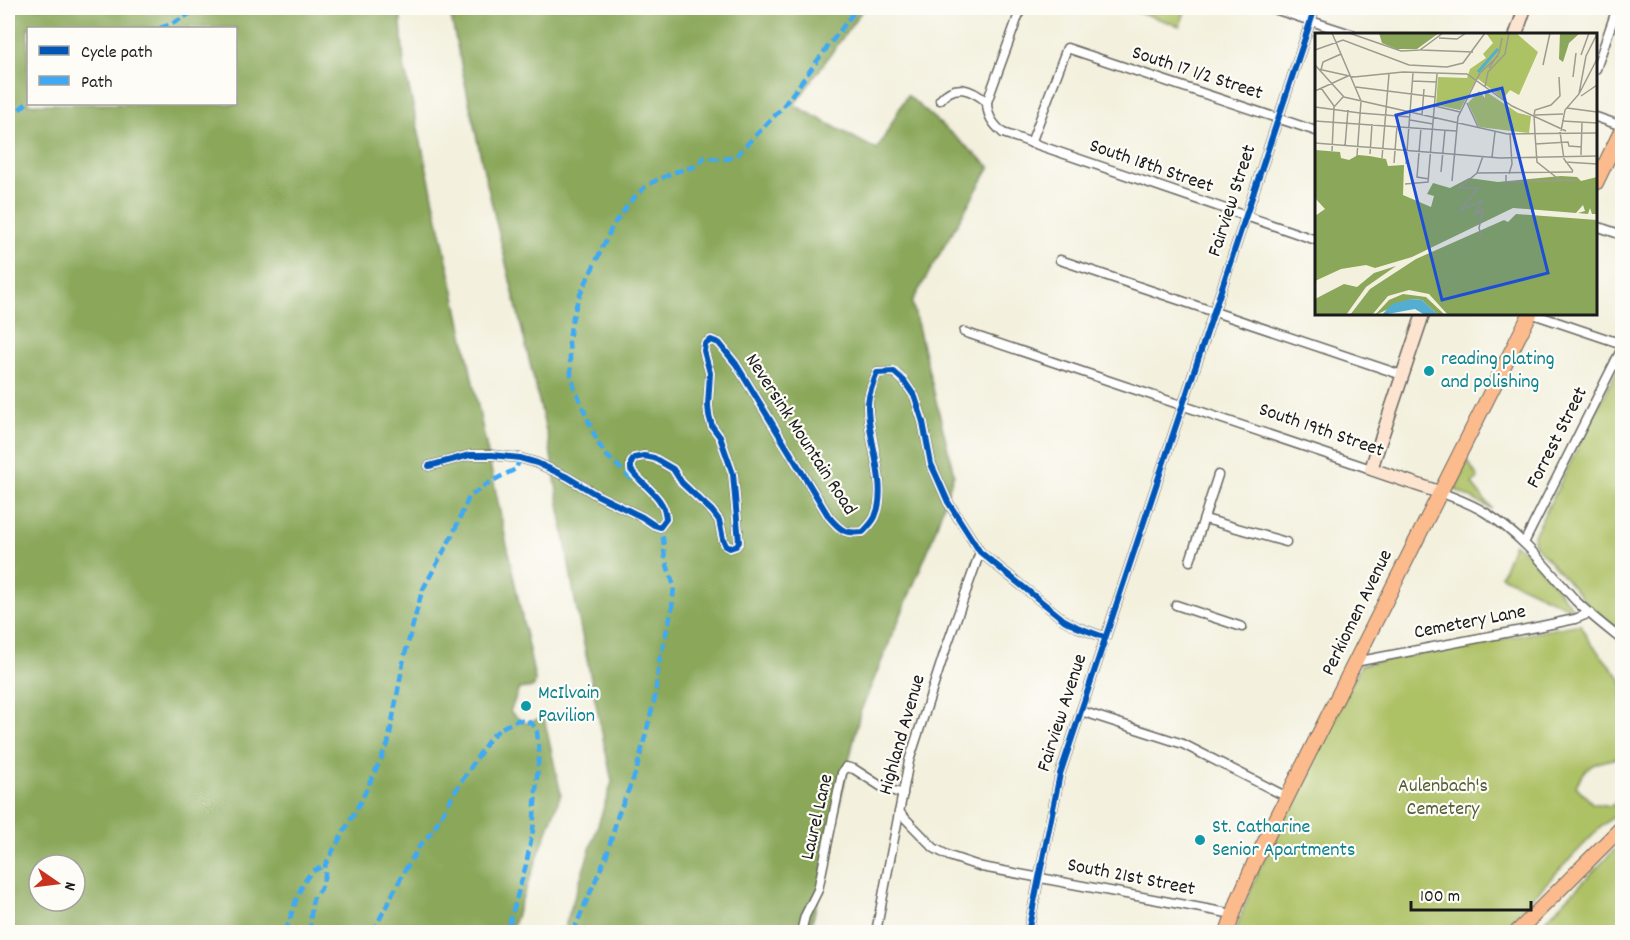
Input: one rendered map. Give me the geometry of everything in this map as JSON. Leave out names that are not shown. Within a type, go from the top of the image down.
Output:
[{"type":"main road","points":[[1597,181],[1623,128]]},
{"type":"main road","name":"Perkiomen Avenue","points":[[1227,933],[1255,861],[1530,315]]},
{"type":"main road","points":[[1517,933],[1623,827]]},
{"type":"street","points":[[940,100],[946,93],[960,90],[974,92],[987,106],[1021,8]]},
{"type":"street","points":[[1271,8],[1348,33]]},
{"type":"street","name":"Fairview Street","points":[[1182,405],[1315,8]]},
{"type":"street","points":[[1516,33],[1525,8]]},
{"type":"street","points":[[1597,66],[1617,8]]},
{"type":"street","name":"South 17 1/2 Street","points":[[1031,143],[1067,48],[1315,130]]},
{"type":"street","name":"South 18th Street","points":[[987,106],[992,123],[1003,133],[1315,239]]},
{"type":"street","points":[[1597,117],[1623,128]]},
{"type":"street","points":[[1597,226],[1623,235]]},
{"type":"street","points":[[1060,260],[1402,375]]},
{"type":"street","points":[[1371,469],[1423,315]]},
{"type":"street","points":[[1534,315],[1623,344]]},
{"type":"street","name":"South 19th Street","points":[[964,333],[1462,500],[1485,512],[1524,543],[1590,614],[1623,640]]},
{"type":"street","name":"Neversink Mountain Road","points":[[429,466],[470,455],[520,458],[567,477],[597,495],[660,526],[666,519],[663,506],[631,470],[634,458],[644,456],[654,458],[673,469],[682,483],[712,511],[719,520],[726,546],[730,548],[736,546],[739,542],[739,531],[733,474],[720,437],[712,426],[708,405],[710,373],[704,351],[705,344],[711,340],[719,343],[736,364],[829,517],[843,532],[863,532],[876,514],[880,494],[868,412],[869,396],[877,374],[894,372],[904,381],[915,397],[937,477],[948,502],[980,552]]},
{"type":"street","name":"Forrest Street","points":[[1524,543],[1623,348]]},
{"type":"street","name":"Fairview Avenue","points":[[1028,933],[1060,774],[1182,405]]},
{"type":"street","points":[[1190,561],[1218,475]]},
{"type":"street","points":[[1205,519],[1286,542]]},
{"type":"street","points":[[980,552],[1064,620],[1104,637]]},
{"type":"street","name":"Highland Avenue","points":[[876,933],[909,761],[980,552]]},
{"type":"street","points":[[1176,605],[1242,627]]},
{"type":"street","name":"Cemetery Lane","points":[[1355,662],[1537,627],[1590,614]]},
{"type":"street","points":[[1081,711],[1183,744],[1287,797]]},
{"type":"street","name":"Laurel Lane","points":[[801,933],[805,916],[818,890],[842,773],[846,767],[854,769],[882,787],[903,794]]},
{"type":"street","name":"South 21st Street","points":[[899,812],[926,841],[949,856],[982,867],[1233,914]]},
{"type":"green space","points":[[8,8],[400,8],[404,65],[535,679],[534,687],[519,689],[510,712],[525,723],[544,718],[561,794],[511,932],[8,932]]},
{"type":"green space","points":[[449,8],[864,8],[794,105],[877,150],[907,95],[990,167],[912,302],[954,474],[931,543],[860,713],[810,932],[563,932],[612,782],[575,601],[549,443],[483,167]]},
{"type":"green space","points":[[1126,8],[1186,8],[1180,26]]},
{"type":"green space","points":[[1622,360],[1622,632],[1589,605],[1534,544],[1533,540]]},
{"type":"green space","points":[[1468,461],[1478,478],[1472,484],[1492,509],[1454,489]]},
{"type":"green space","points":[[1514,544],[1529,554],[1575,611],[1501,576]]},
{"type":"green space","name":"Aulenbach's Cemetery","points":[[1580,624],[1589,641],[1622,680],[1622,757],[1594,764],[1585,771],[1576,786],[1592,803],[1611,806],[1622,798],[1622,810],[1603,825],[1499,932],[1236,932],[1259,869],[1361,665]]},
{"type":"green space","points":[[1622,842],[1622,932],[1542,932],[1538,928]]},
{"type":"marked path","points":[[163,27],[200,8]]},
{"type":"marked path","points":[[632,479],[606,455],[598,443],[571,375],[569,343],[571,324],[578,299],[613,225],[632,200],[655,181],[696,166],[705,157],[725,159],[737,155],[781,109],[857,8]]},
{"type":"marked path","points":[[8,116],[27,103]]},
{"type":"marked path","points":[[309,932],[313,900],[320,889],[325,865],[362,799],[388,744],[404,658],[422,591],[453,534],[469,497],[490,482],[516,469],[520,458]]},
{"type":"marked path","points":[[573,932],[607,854],[618,815],[636,772],[655,697],[659,662],[672,609],[674,586],[665,559],[663,538],[659,527]]},
{"type":"marked path","points":[[373,932],[405,870],[421,844],[432,832],[490,738],[501,728],[518,720],[533,725],[537,732],[539,751],[533,830],[526,865],[507,932]]},
{"type":"marked path","points":[[285,932],[298,896],[309,875],[325,865]]},
{"type":"cycle path","points":[[1028,932],[1060,774],[1315,8]]},
{"type":"cycle path","points":[[429,466],[470,455],[520,458],[567,477],[660,527],[666,519],[662,504],[631,470],[634,458],[644,456],[654,458],[673,469],[682,483],[712,511],[719,520],[726,546],[730,548],[736,546],[739,542],[733,474],[720,437],[712,426],[709,415],[710,373],[704,351],[705,344],[711,340],[719,343],[736,364],[829,517],[844,530],[863,532],[875,517],[880,491],[869,418],[869,397],[877,373],[894,372],[904,381],[915,397],[923,422],[931,464],[948,502],[980,552],[1064,620],[1104,637]]},
{"type":"place","name":"reading plating and polishing","points":[[1429,371]]},
{"type":"place","name":"McIlvain Pavilion","points":[[526,706]]},
{"type":"place","name":"St. Catharine Senior Apartments","points":[[1200,840]]}]
